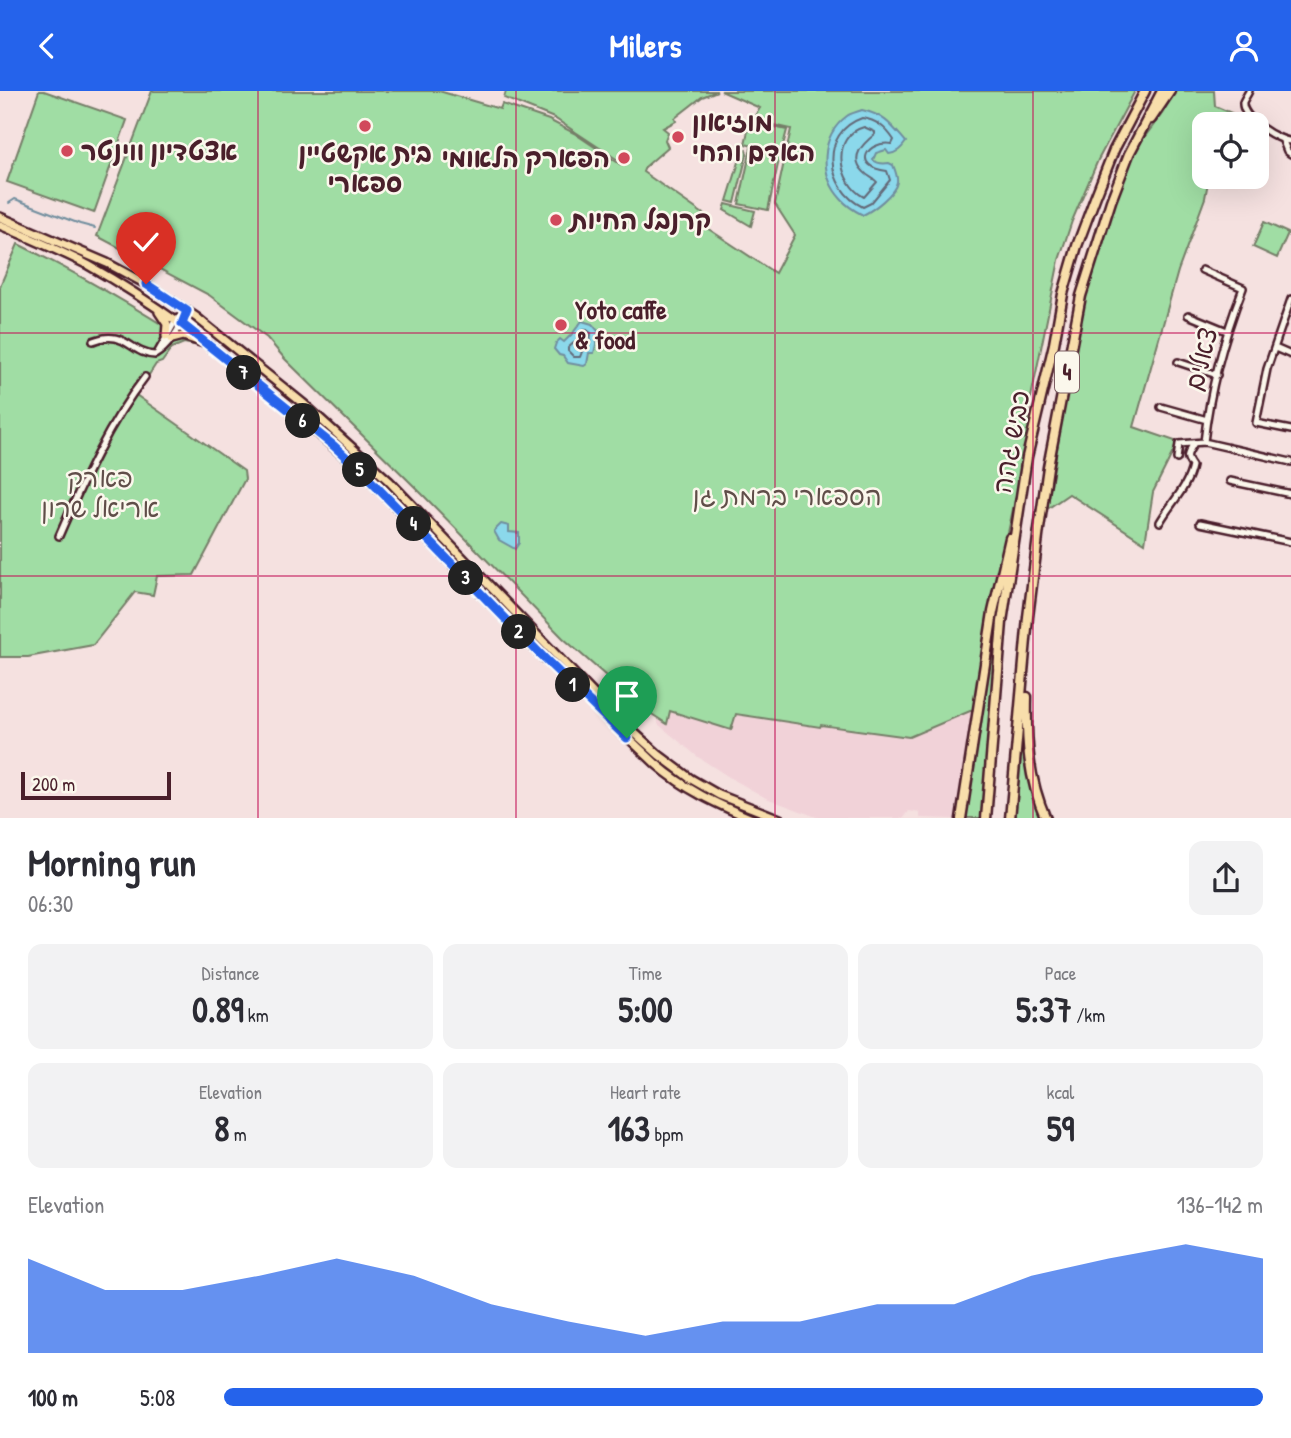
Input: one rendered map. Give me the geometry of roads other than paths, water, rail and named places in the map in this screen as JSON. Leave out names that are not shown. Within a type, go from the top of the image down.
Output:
[{"type":"highway","name":"כביש גהה","points":[[986,818],[1002,622],[1027,457],[1063,295],[1077,246],[1114,150],[1145,91]]},
{"type":"highway","name":"כביש גהה","points":[[1010,818],[1028,617],[1048,467],[1082,296],[1111,201],[1129,154],[1162,91]]},
{"type":"highway","points":[[1139,135],[1170,91]]},
{"type":"highway","points":[[959,818],[993,612],[1027,457]]},
{"type":"highway","points":[[1028,617],[1028,759],[1046,818]]},
{"type":"main road","points":[[0,217],[107,263],[187,311],[305,405],[374,467],[607,708],[659,755],[691,779],[719,795],[780,818]]},
{"type":"main road","points":[[0,225],[87,265],[179,322],[211,346],[361,471],[544,658],[673,779],[709,801],[752,818]]},
{"type":"main road","points":[[154,306],[167,324],[169,338],[187,337],[211,346]]},
{"type":"street","points":[[1249,91],[1243,101],[1245,111],[1258,125],[1283,141],[1291,141]]},
{"type":"street","points":[[1283,141],[1291,154]]},
{"type":"street","name":"צאלים","points":[[1202,270],[1243,288],[1227,331],[1206,420],[1204,442]]},
{"type":"street","points":[[1291,299],[1267,369],[1256,423],[1291,430]]},
{"type":"street","points":[[93,341],[104,336],[119,339],[146,354],[157,355],[187,311]]},
{"type":"street","points":[[1188,314],[1227,331]]},
{"type":"street","points":[[1275,348],[1291,355]]},
{"type":"street","points":[[1178,362],[1217,375]]},
{"type":"street","points":[[59,536],[98,453],[133,392],[145,377]]},
{"type":"street","points":[[1161,407],[1206,420]]},
{"type":"street","points":[[1177,459],[1179,444],[1204,442],[1291,462]]},
{"type":"street","points":[[1160,522],[1183,489],[1192,470],[1187,455],[1194,443]]},
{"type":"street","points":[[1230,481],[1291,494]]},
{"type":"street","points":[[1200,523],[1291,542]]},
{"type":"water","points":[[862,110],[882,118],[906,142],[894,153],[889,154],[886,150],[876,153],[873,160],[893,165],[897,182],[878,206],[863,215],[841,199],[829,179],[826,167],[827,145],[838,124],[849,115]]},
{"type":"water","points":[[582,321],[592,324],[599,332],[594,353],[589,353],[584,366],[568,363],[554,349],[560,339],[564,342]]},
{"type":"water","points":[[501,524],[509,526],[509,532],[519,533],[519,543],[515,549],[499,540],[494,531]]},
{"type":"waterway","points":[[9,203],[15,199],[95,228]]},
{"type":"place","name":"בית אקשטיין ספארי","points":[[365,126]]},
{"type":"place","name":"מוזיאון האדם והחי","points":[[678,137]]},
{"type":"place","name":"אצטדיון ווינטר","points":[[67,151]]},
{"type":"place","name":"הפארק הלאומי","points":[[624,158]]},
{"type":"place","name":"קרנבל החיות","points":[[556,220]]},
{"type":"place","name":"Yoto caffe & food","points":[[561,325]]},
{"type":"park label","name":"פארק אריאל שרון","points":[[100,492]]},
{"type":"park label","name":"הספארי ברמת גן","points":[[787,496]]}]
